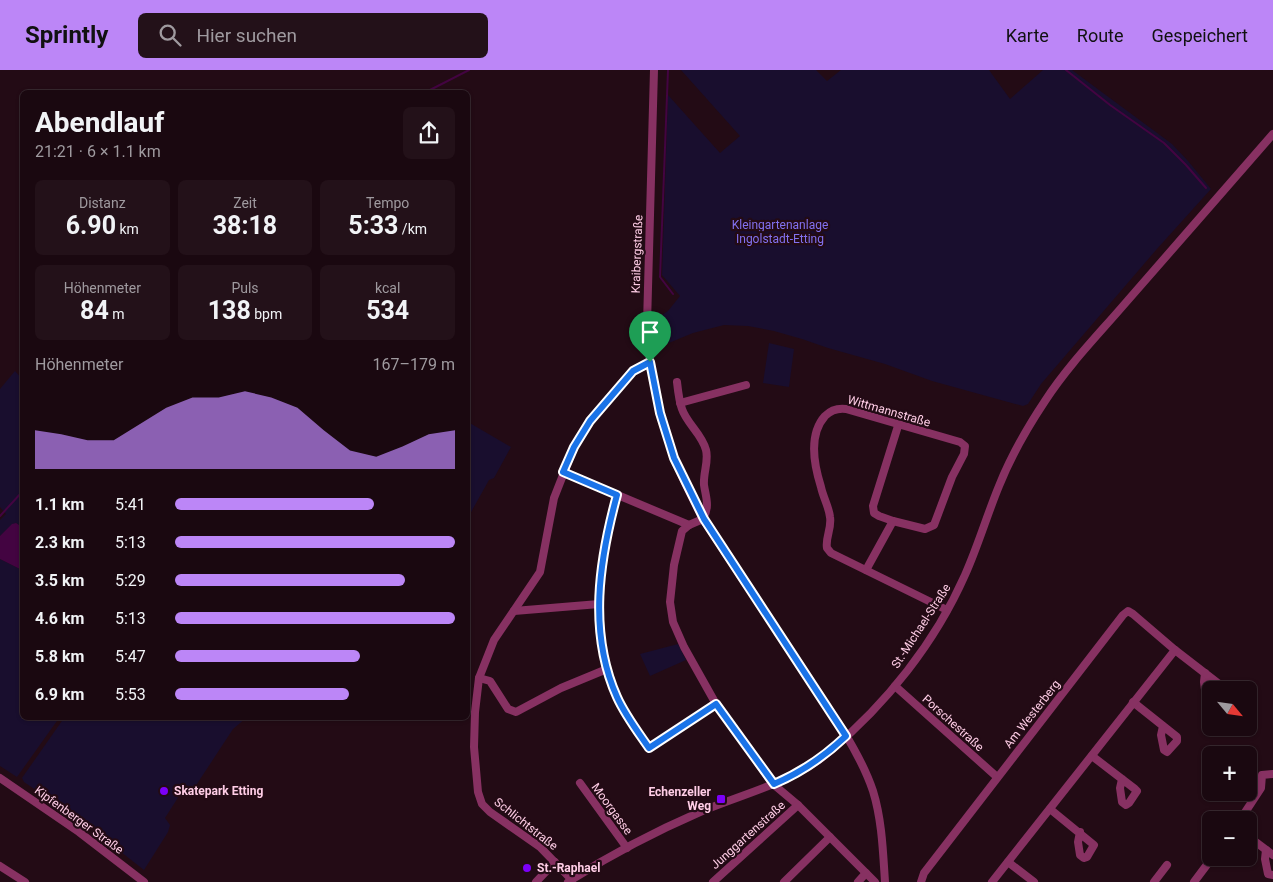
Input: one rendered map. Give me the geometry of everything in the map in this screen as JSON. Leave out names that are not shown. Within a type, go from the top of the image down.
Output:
[{"type":"street","name":"Kraibergstraße","points":[[654,70],[647,289],[648,346],[660,413],[674,458],[704,519],[846,736],[864,769],[873,791],[880,822],[885,882]]},
{"type":"street","name":"St.-Michael-Straße","points":[[570,881],[626,848],[700,812],[774,784],[810,766],[846,736],[895,686],[915,660],[960,587],[971,562],[991,504],[1006,470],[1036,415],[1056,385],[1273,134]]},
{"type":"street","name":"Schlichtstraße","points":[[570,881],[540,846],[490,812],[482,804],[478,792],[474,747],[475,712],[479,678],[494,640],[540,572],[554,498],[574,447],[590,421],[633,371],[650,362]]},
{"type":"street","points":[[677,382],[680,403],[687,419],[698,433],[706,451],[704,479],[708,501],[704,519],[689,525],[682,531],[674,565],[670,602],[673,622],[684,647],[716,704],[774,784],[876,882]]},
{"type":"street","points":[[680,403],[746,385]]},
{"type":"street","name":"Wittmannstraße","points":[[866,570],[831,553],[826,548],[831,518],[820,487],[814,452],[814,440],[822,420],[828,413],[841,408],[898,426],[960,442],[965,446],[964,454],[952,477],[934,525],[930,528],[925,528],[893,521]]},
{"type":"street","points":[[898,426],[873,506],[874,513],[893,521],[866,570],[947,610]]},
{"type":"street","points":[[563,472],[689,525]]},
{"type":"street","points":[[617,495],[606,535],[602,559],[599,604],[600,630],[607,669],[617,697],[649,748],[716,704]]},
{"type":"street","points":[[514,610],[599,604]]},
{"type":"street","name":"Am Westerberg","points":[[921,882],[924,873],[1123,615],[1128,611],[1133,614],[1175,650]]},
{"type":"street","points":[[992,882],[1175,650],[1215,681]]},
{"type":"street","points":[[479,678],[490,681],[508,709],[516,712],[562,688],[607,669]]},
{"type":"street","points":[[1204,681],[1205,674]]},
{"type":"street","name":"Porschestraße","points":[[895,686],[997,777]]},
{"type":"street","points":[[1133,702],[1163,726]]},
{"type":"street","points":[[1092,756],[1122,779]]},
{"type":"street","points":[[1246,811],[1261,788],[1262,775],[1273,774]]},
{"type":"street","name":"Kipfenberger Straße","points":[[0,778],[71,826],[144,882]]},
{"type":"street","name":"Moorgasse","points":[[580,783],[626,848]]},
{"type":"street","name":"Junggartenstraße","points":[[713,882],[798,805]]},
{"type":"street","points":[[1050,809],[1080,832]]},
{"type":"street","points":[[784,882],[830,838]]},
{"type":"street","points":[[1257,843],[1273,855]]},
{"type":"street","points":[[1266,850],[1265,859],[1268,874],[1273,875]]},
{"type":"street","points":[[536,882],[555,862]]},
{"type":"street","points":[[1008,862],[1034,882]]},
{"type":"street","points":[[1154,882],[1168,864]]},
{"type":"street","points":[[0,866],[25,882]]},
{"type":"street","points":[[1195,882],[1206,866]]},
{"type":"street","points":[[858,882],[866,873]]},
{"type":"green space","name":"Kleingartenanlage Ingolstadt-Etting","points":[[681,70],[816,70],[827,81],[841,70],[989,70],[1010,99],[1043,70],[1072,70],[1172,144],[1211,189],[1041,384],[1028,404],[1023,406],[932,381],[885,364],[802,339],[748,326],[724,325],[693,333],[659,347],[657,342],[659,317],[668,311],[680,296],[662,275],[668,95],[720,153],[740,136]]},
{"type":"green space","points":[[769,343],[794,349],[789,387],[763,383]]},
{"type":"green space","points":[[15,371],[20,377],[20,526],[16,523],[13,524],[0,536],[0,520],[6,514],[0,507],[0,389]]},
{"type":"green space","points":[[470,423],[511,447],[494,478],[489,480],[470,514]]},
{"type":"green space","points":[[0,559],[20,569],[20,720],[58,720],[17,777],[0,766]]},
{"type":"green space","points":[[678,644],[686,660],[650,676],[640,654]]},
{"type":"green space","points":[[63,720],[244,720],[233,729],[193,790],[186,785],[165,818],[170,825],[168,832],[144,870],[79,819],[24,782],[22,778]]},
{"type":"shaded area","points":[[16,523],[20,526],[20,569],[0,559],[0,536],[12,524]]},
{"type":"waterway","points":[[430,90],[469,70]]},
{"type":"waterway","points":[[668,70],[660,277],[673,294]]},
{"type":"waterway","points":[[1066,70],[1110,105],[1164,143],[1206,188]]},
{"type":"waterway","points":[[0,516],[20,494]]},
{"type":"place","name":"Skatepark Etting","points":[[164,791]]},
{"type":"place","name":"Echenzeller Weg","points":[[721,799]]},
{"type":"place","name":"St.-Raphael","points":[[527,868]]},
{"type":"route","points":[[650,362],[660,413],[674,458],[685,483],[704,519],[846,736],[810,766],[774,784],[716,704],[649,748],[617,697],[607,669],[600,630],[600,580],[606,535],[617,495],[563,472],[574,447],[590,421],[633,371],[650,362]]}]
